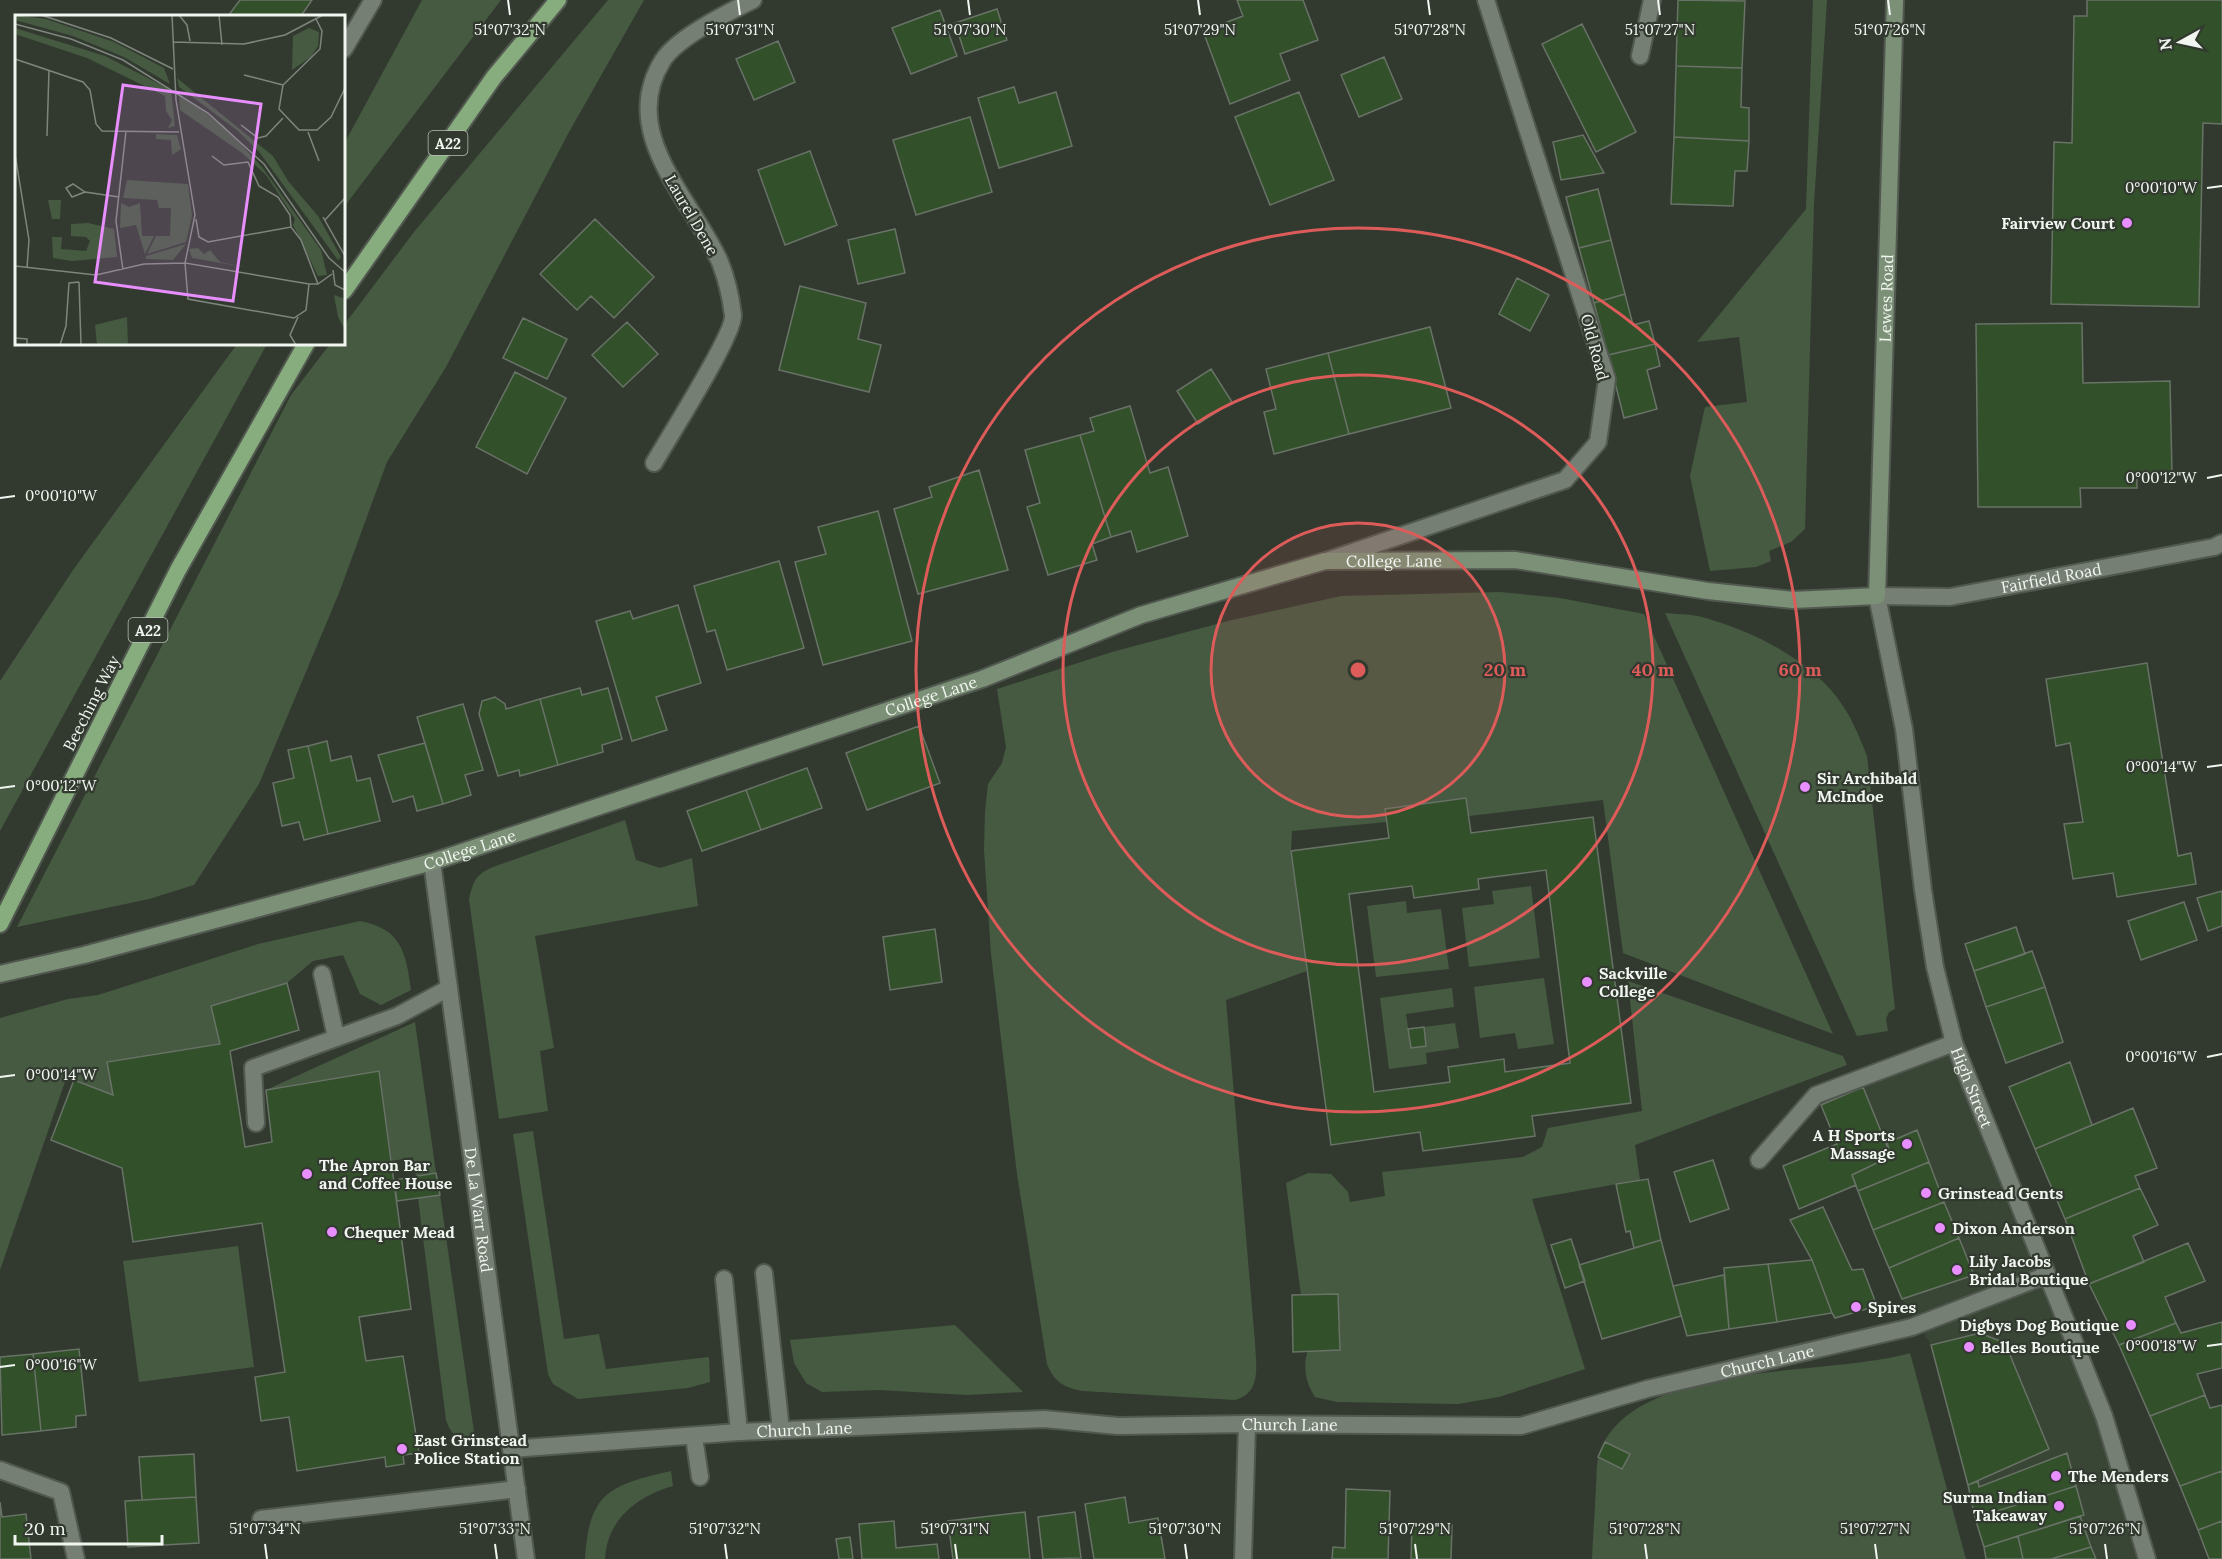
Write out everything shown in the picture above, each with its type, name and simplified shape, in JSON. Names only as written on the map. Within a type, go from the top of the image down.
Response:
[{"type":"highway","name":"A22","points":[[345,290],[494,77],[558,0]]},
{"type":"highway","name":"Beeching Way","points":[[0,924],[178,570],[305,345]]},
{"type":"main road","name":"Lewes Road","points":[[1877,596],[1895,0]]},
{"type":"main road","name":"College Lane","points":[[0,974],[84,955],[432,862],[982,679],[1141,615],[1325,561],[1515,560],[1708,591],[1793,600],[1877,596]]},
{"type":"street","points":[[345,46],[373,0]]},
{"type":"street","name":"Laurel Dene","points":[[654,463],[712,365],[734,318],[720,263],[654,149],[648,100],[663,59],[703,25],[753,0]]},
{"type":"street","name":"Old Road","points":[[1325,561],[1565,480],[1598,442],[1607,379],[1486,0]]},
{"type":"street","points":[[1640,56],[1652,0]]},
{"type":"street","name":"Fairfield Road","points":[[1877,596],[1950,597],[2214,547],[2222,543]]},
{"type":"street","name":"High Street","points":[[1877,596],[1904,729],[1923,890],[1935,967],[1954,1043],[2104,1416],[2147,1559]]},
{"type":"street","name":"De La Warr Road","points":[[432,862],[526,1559]]},
{"type":"street","points":[[321,974],[336,1037]]},
{"type":"street","points":[[256,1123],[253,1068],[397,1016],[449,988]]},
{"type":"street","points":[[1759,1160],[1816,1095],[1954,1043]]},
{"type":"street","points":[[764,1273],[782,1430]]},
{"type":"street","name":"Church Lane","points":[[511,1449],[740,1432],[1044,1419],[1118,1426],[1247,1424],[1521,1426],[1647,1389],[1912,1327],[2047,1275]]},
{"type":"street","points":[[724,1279],[740,1432]]},
{"type":"street","points":[[1243,1559],[1247,1424]]},
{"type":"street","points":[[694,1437],[700,1477]]},
{"type":"street","points":[[0,1470],[61,1492],[76,1559]]},
{"type":"street","points":[[261,1519],[517,1489]]},
{"type":"shaded area","points":[[422,0],[501,0],[345,206],[345,142]]},
{"type":"shaded area","points":[[608,0],[644,0],[569,132],[446,367],[387,462],[339,593],[259,784],[194,885],[149,899],[17,927],[291,395],[329,345],[345,345],[345,324],[414,232]]},
{"type":"shaded area","points":[[1813,0],[1827,0],[1814,204],[1805,529],[1791,542],[1769,551],[1771,561],[1756,567],[1710,571],[1690,476],[1705,407],[1747,402],[1739,337],[1697,342],[1806,209]]},
{"type":"shaded area","points":[[236,345],[266,345],[0,831],[0,681],[73,570]]},
{"type":"shaded area","points":[[1500,592],[1560,598],[1644,614],[1833,1034],[1623,953],[1603,800],[1469,816],[1466,798],[1385,809],[1387,822],[1292,831],[1291,851],[1307,971],[1226,1000],[1255,1343],[1256,1369],[1253,1385],[1244,1396],[1235,1400],[1083,1391],[1066,1386],[1057,1380],[1047,1364],[1017,1174],[991,954],[984,850],[985,811],[988,784],[1002,763],[1006,747],[997,689],[1112,652],[1228,621],[1341,596]]},
{"type":"shaded area","points":[[1665,613],[1697,616],[1721,623],[1780,649],[1816,675],[1831,690],[1850,718],[1867,756],[1895,1009],[1889,1012],[1886,1019],[1888,1031],[1857,1036]]},
{"type":"shaded area","points":[[625,820],[636,860],[660,868],[692,858],[698,906],[535,936],[554,1048],[540,1051],[548,1111],[499,1119],[469,899],[474,883],[482,873],[493,867]]},
{"type":"shaded area","points":[[1531,886],[1540,958],[1469,967],[1462,908],[1494,904],[1492,891]]},
{"type":"shaded area","points":[[1406,901],[1407,913],[1441,909],[1449,969],[1376,977],[1367,906]]},
{"type":"shaded area","points":[[360,921],[385,930],[399,945],[407,965],[411,990],[381,1005],[360,994],[343,955],[313,961],[287,983],[211,1006],[220,1044],[107,1062],[113,1095],[67,1076],[0,1270],[0,1018],[68,999],[98,995],[258,944]]},
{"type":"shaded area","points":[[1544,978],[1554,1044],[1518,1049],[1515,1033],[1480,1038],[1474,987]]},
{"type":"shaded area","points":[[1628,981],[1843,1056],[1847,1065],[1635,1145],[1640,1180],[1532,1199],[1585,1369],[1499,1397],[1458,1404],[1337,1402],[1315,1397],[1305,1370],[1306,1357],[1316,1332],[1338,1294],[1301,1295],[1286,1183],[1308,1173],[1331,1174],[1348,1192],[1350,1202],[1385,1196],[1382,1172],[1523,1157],[1542,1147],[1548,1128],[1642,1111]]},
{"type":"shaded area","points":[[1452,988],[1454,1007],[1406,1014],[1411,1048],[1426,1046],[1424,1027],[1455,1023],[1459,1048],[1426,1053],[1427,1064],[1389,1069],[1380,998]]},
{"type":"shaded area","points":[[415,1022],[436,1173],[416,1176],[413,1157],[392,1161],[379,1072],[266,1090]]},
{"type":"shaded area","points":[[1954,1043],[2047,1275],[2147,1559],[1986,1559],[1931,1345],[1902,1299],[1852,1175],[1816,1095]]},
{"type":"shaded area","points":[[533,1131],[564,1339],[599,1334],[606,1369],[709,1357],[710,1382],[688,1388],[578,1399],[553,1384],[548,1374],[513,1134]]},
{"type":"shaded area","points":[[440,1195],[475,1439],[456,1436],[450,1430],[446,1420],[418,1198]]},
{"type":"shaded area","points":[[238,1246],[254,1367],[139,1382],[123,1261]]},
{"type":"shaded area","points":[[955,1325],[1023,1392],[967,1395],[879,1390],[822,1392],[806,1383],[794,1363],[790,1340]]},
{"type":"shaded area","points":[[1910,1353],[1966,1559],[1592,1559],[1599,1454],[1618,1423],[1650,1402],[1690,1387],[1736,1377],[1875,1360]]},
{"type":"shaded area","points":[[671,1471],[673,1486],[660,1490],[637,1503],[618,1521],[607,1545],[605,1559],[585,1559],[587,1536],[592,1519],[598,1505],[607,1495],[618,1487],[633,1481]]},
{"type":"building","points":[[240,0],[312,0],[302,15],[229,15]]},
{"type":"building","points":[[1237,0],[1303,0],[1318,40],[1280,54],[1290,80],[1230,104],[1203,31],[1243,16]]},
{"type":"building","points":[[1678,0],[1745,1],[1742,68],[1676,66]]},
{"type":"building","name":"Fairview Court","points":[[2087,0],[2222,0],[2222,124],[2203,123],[2199,307],[2051,304],[2054,142],[2072,143],[2074,16],[2087,16]]},
{"type":"building","points":[[997,9],[1007,40],[965,54],[955,23]]},
{"type":"building","points":[[940,10],[957,56],[911,74],[892,28]]},
{"type":"building","points":[[1582,24],[1636,132],[1596,152],[1542,44]]},
{"type":"building","points":[[778,41],[795,82],[754,100],[736,59]]},
{"type":"building","points":[[1384,57],[1402,99],[1359,117],[1341,75]]},
{"type":"building","points":[[1676,66],[1742,68],[1741,107],[1749,108],[1749,141],[1674,137]]},
{"type":"building","points":[[1014,87],[1019,103],[1056,92],[1072,146],[999,168],[978,98]]},
{"type":"building","points":[[1299,92],[1334,180],[1270,205],[1235,117]]},
{"type":"building","points":[[970,117],[992,192],[916,215],[893,140]]},
{"type":"building","points":[[1583,135],[1604,173],[1561,180],[1553,142]]},
{"type":"building","points":[[1674,137],[1749,141],[1747,171],[1735,171],[1733,206],[1671,204]]},
{"type":"building","points":[[810,151],[837,225],[785,245],[758,170]]},
{"type":"building","points":[[1598,189],[1611,240],[1579,248],[1566,197]]},
{"type":"building","points":[[595,219],[654,277],[614,318],[591,296],[577,310],[540,274]]},
{"type":"building","points":[[895,229],[905,273],[858,284],[848,240]]},
{"type":"building","points":[[1611,240],[1625,294],[1594,303],[1579,248]]},
{"type":"building","points":[[1517,278],[1549,295],[1530,331],[1499,314]]},
{"type":"building","points":[[800,286],[866,303],[858,339],[881,345],[869,392],[779,370]]},
{"type":"building","points":[[1625,294],[1633,325],[1649,321],[1655,344],[1608,355],[1594,303]]},
{"type":"building","points":[[523,318],[567,339],[547,379],[503,358]]},
{"type":"building","points":[[627,322],[658,354],[623,387],[592,355]]},
{"type":"building","points":[[2082,323],[2083,383],[2170,381],[2172,474],[2137,474],[2137,488],[2080,488],[2081,507],[1978,507],[1976,324]]},
{"type":"building","points":[[1430,327],[1451,408],[1349,434],[1328,353]]},
{"type":"building","points":[[1655,344],[1660,366],[1647,370],[1657,409],[1624,418],[1608,355]]},
{"type":"building","points":[[1328,353],[1349,434],[1274,454],[1264,412],[1276,409],[1266,369]]},
{"type":"building","points":[[1211,369],[1232,402],[1198,424],[1177,391]]},
{"type":"building","points":[[515,372],[566,398],[527,474],[476,447]]},
{"type":"building","points":[[1130,406],[1150,473],[1168,467],[1188,536],[1137,552],[1131,531],[1111,537],[1080,435],[1094,431],[1090,418]]},
{"type":"building","points":[[1080,435],[1111,537],[1092,544],[1097,560],[1048,575],[1027,507],[1040,503],[1025,450]]},
{"type":"building","points":[[979,470],[1008,570],[918,594],[894,509],[932,497],[929,487]]},
{"type":"building","points":[[878,511],[912,641],[823,665],[795,562],[826,554],[818,527]]},
{"type":"building","points":[[779,561],[804,648],[727,670],[715,630],[707,632],[694,586]]},
{"type":"building","points":[[678,605],[701,683],[656,697],[667,730],[632,741],[596,621],[630,611],[633,619]]},
{"type":"building","points":[[2147,663],[2178,856],[2191,853],[2196,884],[2117,897],[2113,873],[2073,879],[2064,824],[2083,822],[2070,743],[2056,746],[2046,679]]},
{"type":"building","points":[[580,688],[582,695],[608,688],[622,739],[602,745],[603,752],[558,765],[540,699]]},
{"type":"building","points":[[495,697],[505,704],[506,709],[540,699],[558,765],[520,776],[519,770],[498,776],[479,714],[482,701]]},
{"type":"building","points":[[463,704],[483,770],[465,775],[471,795],[443,804],[417,717]]},
{"type":"building","points":[[919,726],[940,783],[867,810],[846,753]]},
{"type":"building","points":[[327,741],[331,761],[351,756],[357,781],[370,778],[380,821],[328,834],[308,746]]},
{"type":"building","points":[[425,743],[443,804],[417,811],[413,796],[393,802],[378,755]]},
{"type":"building","points":[[308,746],[328,834],[304,840],[299,822],[282,826],[273,783],[294,778],[288,750]]},
{"type":"building","points":[[807,768],[822,808],[761,830],[746,790]]},
{"type":"building","points":[[746,790],[761,830],[702,851],[687,811]]},
{"type":"building","name":"Sackville College","points":[[1466,798],[1471,833],[1593,817],[1631,1103],[1532,1116],[1535,1136],[1423,1151],[1420,1132],[1331,1145],[1291,851],[1389,838],[1385,809]],"holes":[[[1546,870],[1570,1063],[1505,1072],[1504,1059],[1448,1067],[1450,1082],[1374,1092],[1349,894],[1412,886],[1414,898],[1479,889],[1478,879]]]},
{"type":"building","points":[[2222,891],[2222,926],[2208,931],[2197,898]]},
{"type":"building","points":[[2184,902],[2197,940],[2141,960],[2128,921]]},
{"type":"building","points":[[2016,927],[2025,954],[1974,971],[1965,944]]},
{"type":"building","points":[[935,929],[942,982],[890,990],[883,937]]},
{"type":"building","points":[[2032,951],[2045,987],[1986,1007],[1974,971]]},
{"type":"building","name":"Chequer Mead","points":[[287,983],[299,1030],[230,1051],[245,1147],[272,1142],[266,1090],[379,1071],[411,1309],[359,1317],[366,1361],[403,1356],[419,1453],[403,1455],[404,1464],[386,1467],[385,1457],[297,1471],[289,1417],[261,1421],[255,1377],[285,1372],[262,1223],[133,1242],[122,1168],[51,1140],[74,1080],[113,1095],[107,1062],[220,1044],[211,1006]]},
{"type":"building","points":[[2045,987],[2063,1042],[2006,1063],[1986,1007]]},
{"type":"building","points":[[1424,1027],[1426,1046],[1411,1048],[1408,1029]]},
{"type":"building","points":[[2070,1062],[2092,1125],[2035,1149],[2009,1087]]},
{"type":"building","points":[[1863,1087],[1891,1156],[1852,1175],[1856,1185],[1799,1209],[1783,1166],[1837,1144],[1821,1105]]},
{"type":"building","points":[[2133,1108],[2157,1168],[2135,1176],[2140,1188],[2065,1219],[2035,1149]]},
{"type":"building","points":[[1917,1130],[1929,1162],[1858,1191],[1852,1175],[1891,1156],[1887,1143]]},
{"type":"building","points":[[1713,1160],[1729,1209],[1690,1222],[1674,1172]]},
{"type":"building","points":[[1929,1162],[1944,1202],[1873,1230],[1858,1191]]},
{"type":"building","points":[[436,1173],[440,1195],[397,1201],[394,1180]]},
{"type":"building","points":[[1648,1179],[1661,1240],[1634,1248],[1630,1231],[1626,1232],[1616,1184]]},
{"type":"building","points":[[2140,1188],[2158,1225],[2133,1236],[2144,1262],[2089,1284],[2065,1219]]},
{"type":"building","points":[[1944,1202],[1959,1238],[1889,1268],[1873,1230]]},
{"type":"building","points":[[1823,1207],[1852,1270],[1863,1269],[1877,1306],[1835,1318],[1832,1313],[1812,1260],[1790,1220]]},
{"type":"building","points":[[1959,1238],[1974,1275],[1902,1299],[1889,1268]]},
{"type":"building","points":[[1571,1239],[1585,1281],[1565,1288],[1551,1245]]},
{"type":"building","points":[[1661,1240],[1681,1316],[1602,1339],[1579,1265]]},
{"type":"building","points":[[2188,1243],[2205,1281],[2165,1297],[2176,1323],[2119,1345],[2089,1284]]},
{"type":"building","points":[[1812,1260],[1832,1313],[1777,1322],[1768,1264]]},
{"type":"building","points":[[1768,1264],[1777,1322],[1729,1329],[1724,1268]]},
{"type":"building","points":[[1724,1275],[1729,1329],[1687,1336],[1673,1286]]},
{"type":"building","points":[[1338,1294],[1340,1350],[1293,1352],[1292,1295]]},
{"type":"building","points":[[2222,1322],[2222,1368],[2197,1374],[2205,1395],[2150,1416],[2119,1345],[2176,1323],[2181,1333]]},
{"type":"building","points":[[1980,1333],[2005,1343],[2049,1449],[1968,1485],[1931,1345]]},
{"type":"building","points":[[79,1349],[86,1415],[76,1416],[76,1427],[41,1431],[33,1354]]},
{"type":"building","points":[[33,1354],[41,1431],[2,1435],[0,1357]]},
{"type":"building","points":[[2205,1395],[2210,1408],[2222,1405],[2222,1471],[2180,1486],[2150,1416]]},
{"type":"building","points":[[1605,1442],[1630,1454],[1622,1469],[1598,1457]]},
{"type":"building","points":[[2067,1453],[2076,1486],[1975,1518],[1968,1485],[1978,1481],[1979,1487]]},
{"type":"building","points":[[194,1454],[196,1497],[142,1500],[139,1457]]},
{"type":"building","points":[[2222,1471],[2222,1521],[2198,1530],[2180,1486]]},
{"type":"building","points":[[2076,1486],[2084,1515],[1984,1547],[1975,1518]]},
{"type":"building","points":[[1346,1489],[1390,1491],[1388,1559],[1332,1559],[1333,1547],[1345,1548]]},
{"type":"building","points":[[196,1497],[199,1543],[128,1547],[125,1501]]},
{"type":"building","points":[[1125,1497],[1129,1523],[1158,1518],[1165,1559],[1094,1559],[1085,1504]]},
{"type":"building","points":[[0,1502],[2,1517],[26,1514],[31,1559],[0,1559]]},
{"type":"building","points":[[1025,1512],[1030,1559],[953,1559],[948,1521]]},
{"type":"building","points":[[1075,1512],[1081,1558],[1043,1559],[1038,1517]]},
{"type":"building","points":[[2080,1516],[2091,1547],[2051,1559],[2023,1559],[2018,1536]]},
{"type":"building","points":[[894,1521],[896,1548],[937,1544],[939,1559],[862,1559],[859,1524]]},
{"type":"building","points":[[2222,1521],[2222,1559],[2209,1559],[2198,1530]]},
{"type":"building","points":[[1412,1524],[1452,1525],[1451,1559],[1411,1559]]},
{"type":"building","points":[[2018,1536],[2023,1559],[1986,1559],[1984,1547]]},
{"type":"building","points":[[850,1537],[853,1559],[839,1559],[836,1539]]},
{"type":"building","points":[[2091,1547],[2096,1559],[2051,1559]]},
{"type":"place","name":"Fairview Court","points":[[2127,223]]},
{"type":"place","name":"Sir Archibald McIndoe","points":[[1805,787]]},
{"type":"place","name":"Sackville College","points":[[1587,982]]},
{"type":"place","name":"A H Sports Massage","points":[[1907,1144]]},
{"type":"place","name":"The Apron Bar and Coffee House","points":[[307,1174]]},
{"type":"place","name":"Grinstead Gents","points":[[1926,1193]]},
{"type":"place","name":"Dixon Anderson","points":[[1940,1228]]},
{"type":"place","name":"Chequer Mead","points":[[332,1232]]},
{"type":"place","name":"Lily Jacobs Bridal Boutique","points":[[1957,1270]]},
{"type":"place","name":"Spires","points":[[1856,1307]]},
{"type":"place","name":"Digbys Dog Boutique","points":[[2131,1325]]},
{"type":"place","name":"Belles Boutique","points":[[1969,1347]]},
{"type":"place","name":"East Grinstead Police Station","points":[[402,1449]]},
{"type":"place","name":"The Menders","points":[[2056,1476]]},
{"type":"place","name":"Surma Indian Takeaway","points":[[2059,1506]]}]
